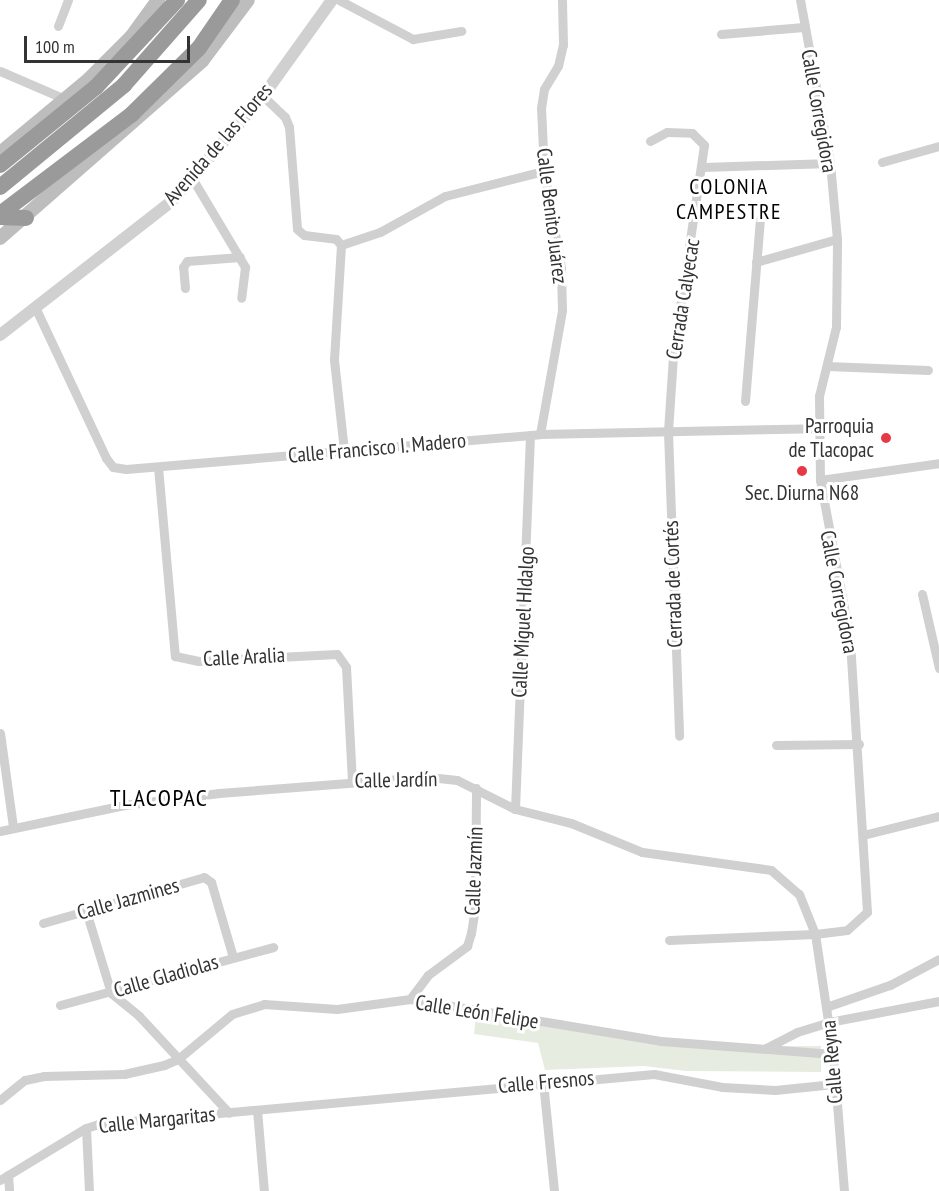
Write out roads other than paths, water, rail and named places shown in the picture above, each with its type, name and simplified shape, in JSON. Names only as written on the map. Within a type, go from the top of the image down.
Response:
[{"type":"highway","points":[[0,165],[96,87],[161,21],[177,0]]},
{"type":"highway","points":[[0,187],[140,70],[199,0]]},
{"type":"highway","points":[[0,205],[135,100],[206,27],[222,0]]},
{"type":"highway","points":[[0,216],[132,114],[199,48],[232,0]]},
{"type":"highway","points":[[79,122],[89,80]]},
{"type":"highway","points":[[0,216],[26,218]]},
{"type":"main road","points":[[0,153],[89,80],[131,37],[158,0]]},
{"type":"main road","points":[[0,238],[26,218],[202,62],[248,0]]},
{"type":"street","points":[[58,26],[68,0]]},
{"type":"street","name":"Avenida de las Flores","points":[[0,335],[172,201],[263,96],[332,0]]},
{"type":"street","points":[[339,0],[413,39],[461,31]]},
{"type":"street","name":"Calle Benito Juárez","points":[[535,435],[563,289],[544,171],[541,108],[544,89],[558,66],[563,45],[562,0]]},
{"type":"street","name":"Calle Corregidora","points":[[800,0],[830,163],[837,239],[836,327],[819,396],[820,480],[850,640],[860,744],[867,912],[847,930],[815,934]]},
{"type":"street","points":[[721,34],[804,27]]},
{"type":"street","points":[[0,71],[65,99]]},
{"type":"street","points":[[263,96],[285,117],[289,127],[297,229],[304,235],[336,239],[341,245],[334,360],[344,450]]},
{"type":"street","name":"Cerrada Calyecac","points":[[650,141],[667,132],[692,133],[704,145],[703,167],[673,356],[668,432]]},
{"type":"street","points":[[882,162],[939,146]]},
{"type":"street","points":[[703,167],[830,163]]},
{"type":"street","points":[[341,245],[380,232],[445,196],[544,171]]},
{"type":"street","points":[[192,178],[245,267],[242,298]]},
{"type":"street","points":[[745,401],[760,220]]},
{"type":"street","points":[[756,262],[837,239]]},
{"type":"street","points":[[185,288],[183,267],[187,261],[240,257]]},
{"type":"street","name":"Calle Francisco I. Madero","points":[[35,307],[105,458],[113,467],[126,469],[158,467],[535,435],[818,429]]},
{"type":"street","points":[[827,366],[928,370]]},
{"type":"street","name":"Cerrada de Cortés","points":[[668,432],[679,736]]},
{"type":"street","name":"Calle Miguel HIdalgo","points":[[515,809],[535,435]]},
{"type":"street","points":[[820,480],[939,464]]},
{"type":"street","name":"Calle Aralia","points":[[158,467],[175,656],[198,661],[337,654],[346,667],[352,781]]},
{"type":"street","points":[[922,594],[939,668]]},
{"type":"street","points":[[0,733],[13,827]]},
{"type":"street","points":[[776,745],[860,744]]},
{"type":"street","name":"Calle Jardín","points":[[0,831],[124,805],[352,781],[429,777],[457,780],[515,809],[581,826],[642,852],[771,870],[799,894],[815,934]]},
{"type":"street","name":"Calle Jazmín","points":[[410,999],[428,975],[467,946],[471,933],[476,788]]},
{"type":"street","points":[[863,835],[939,816]]},
{"type":"street","name":"Calle Jazmines","points":[[43,923],[204,877],[211,882],[233,957]]},
{"type":"street","points":[[87,911],[111,993],[139,1016],[229,1113]]},
{"type":"street","points":[[669,940],[815,934]]},
{"type":"street","name":"Calle Reyna","points":[[815,934],[830,1022],[844,1191]]},
{"type":"street","name":"Calle Gladiolas","points":[[60,1005],[111,993],[273,947]]},
{"type":"street","points":[[826,1007],[890,985],[939,959]]},
{"type":"street","name":"Calle León Felipe","points":[[0,1100],[26,1080],[44,1076],[124,1074],[178,1059],[213,1028],[249,1006],[283,1004],[337,1009],[410,999],[661,1041],[833,1054]]},
{"type":"street","points":[[765,1048],[797,1032],[830,1022],[939,1001]]},
{"type":"street","name":"Calle Fresnos","points":[[257,1110],[543,1082],[654,1074],[722,1087],[776,1090],[834,1084]]},
{"type":"street","points":[[543,1082],[555,1191]]},
{"type":"street","points":[[257,1110],[264,1191]]},
{"type":"street","name":"Calle Margaritas","points":[[4,1178],[86,1128],[257,1110]]},
{"type":"street","points":[[86,1128],[89,1191]]},
{"type":"street","points":[[4,1178],[9,1191]]},
{"type":"place","name":"Parroquia de Tlacopac","points":[[886,438]]},
{"type":"place","name":"Sec. Diurna N68","points":[[802,471]]},
{"type":"district","name":"COLONIA CAMPESTRE","points":[[729,198]]},
{"type":"district","name":"TLACOPAC","points":[[159,798]]}]
